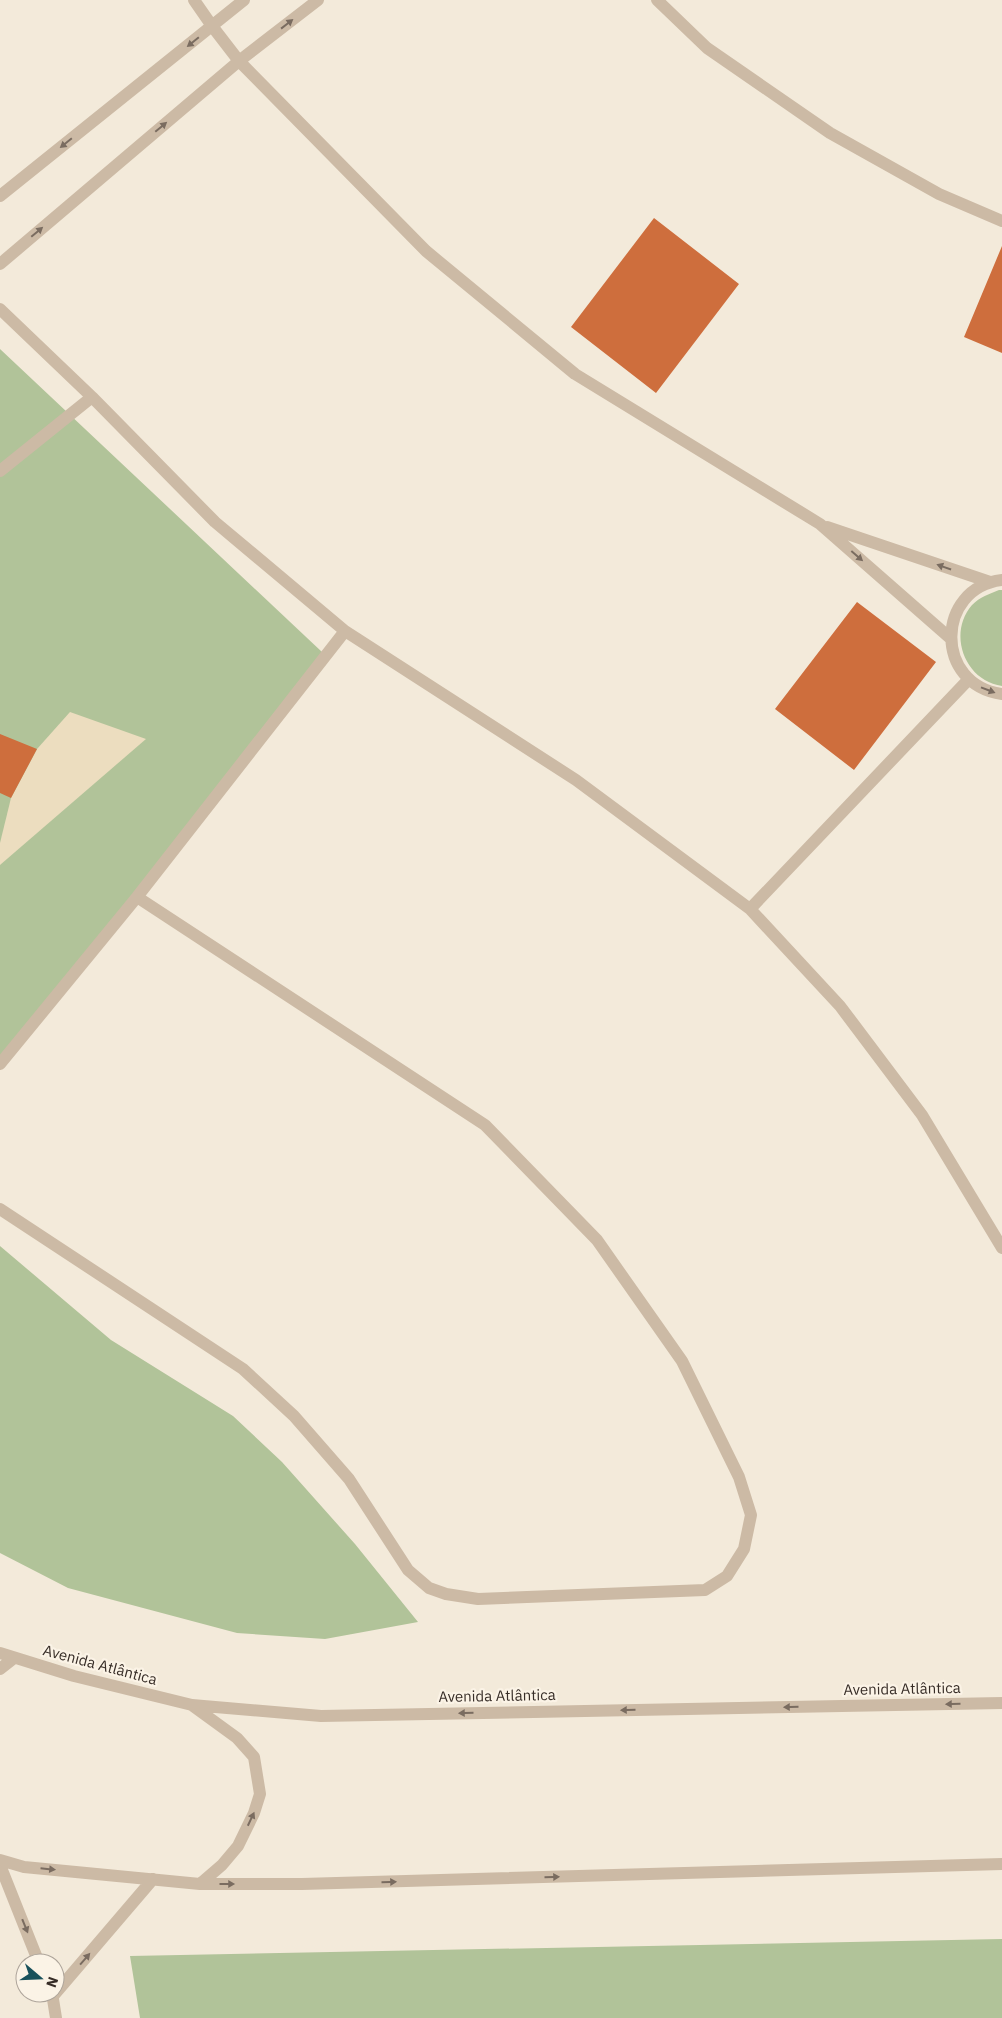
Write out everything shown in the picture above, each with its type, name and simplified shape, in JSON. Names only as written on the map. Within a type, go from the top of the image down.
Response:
[{"type":"street","points":[[194,0],[239,61],[426,251],[575,374],[820,524],[950,638]]},
{"type":"street","points":[[0,196],[244,0]]},
{"type":"street","points":[[0,264],[239,61],[318,0]]},
{"type":"street","points":[[657,0],[707,48],[830,133],[939,194],[1002,221]]},
{"type":"street","points":[[0,309],[92,397],[215,522],[345,631],[576,780],[750,909],[840,1006],[922,1115],[1002,1248]]},
{"type":"street","points":[[0,471],[92,397]]},
{"type":"street","points":[[820,524],[996,581]]},
{"type":"street","points":[[996,581],[976,589],[964,600],[953,622],[950,638],[958,665],[969,679],[986,691],[1002,694]]},
{"type":"street","points":[[0,1064],[137,897],[345,631]]},
{"type":"street","points":[[750,909],[969,679]]},
{"type":"street","points":[[0,1208],[243,1369],[294,1416],[349,1479],[408,1570],[429,1588],[446,1594],[478,1599],[705,1590],[726,1576],[744,1549],[751,1515],[739,1477],[682,1361],[597,1240],[485,1125],[137,897]]},
{"type":"street","name":"Avenida Atlântica","points":[[0,1652],[74,1676],[192,1705],[321,1716],[1002,1704]]},
{"type":"street","points":[[0,1669],[14,1658]]},
{"type":"street","points":[[192,1705],[238,1738],[254,1757],[260,1794],[254,1813],[238,1846],[222,1865],[200,1884]]},
{"type":"street","points":[[0,1860],[24,1867],[200,1884],[302,1884],[1002,1864]]},
{"type":"street","points":[[0,1865],[36,1953]]},
{"type":"street","points":[[65,1979],[153,1879]]},
{"type":"street","points":[[54,2003],[56,2018]]},
{"type":"green space","points":[[0,349],[322,652],[0,1064]]},
{"type":"green space","points":[[1002,590],[1002,686],[989,682],[978,675],[970,666],[961,642],[961,629],[972,605],[981,598]]},
{"type":"green space","points":[[0,1246],[111,1340],[233,1416],[282,1462],[355,1544],[418,1622],[325,1639],[237,1633],[68,1588],[0,1553]]},
{"type":"green space","points":[[1002,1939],[1002,2018],[140,2018],[130,1956]]},
{"type":"shaded area","points":[[70,712],[146,739],[0,865],[0,843],[11,798],[37,749]]},
{"type":"building","points":[[654,218],[739,284],[656,393],[571,327]]},
{"type":"building","points":[[1002,246],[1002,353],[964,337]]},
{"type":"building","points":[[857,602],[936,662],[854,770],[775,709]]},
{"type":"building","points":[[0,734],[37,749],[11,798],[0,793]]}]
